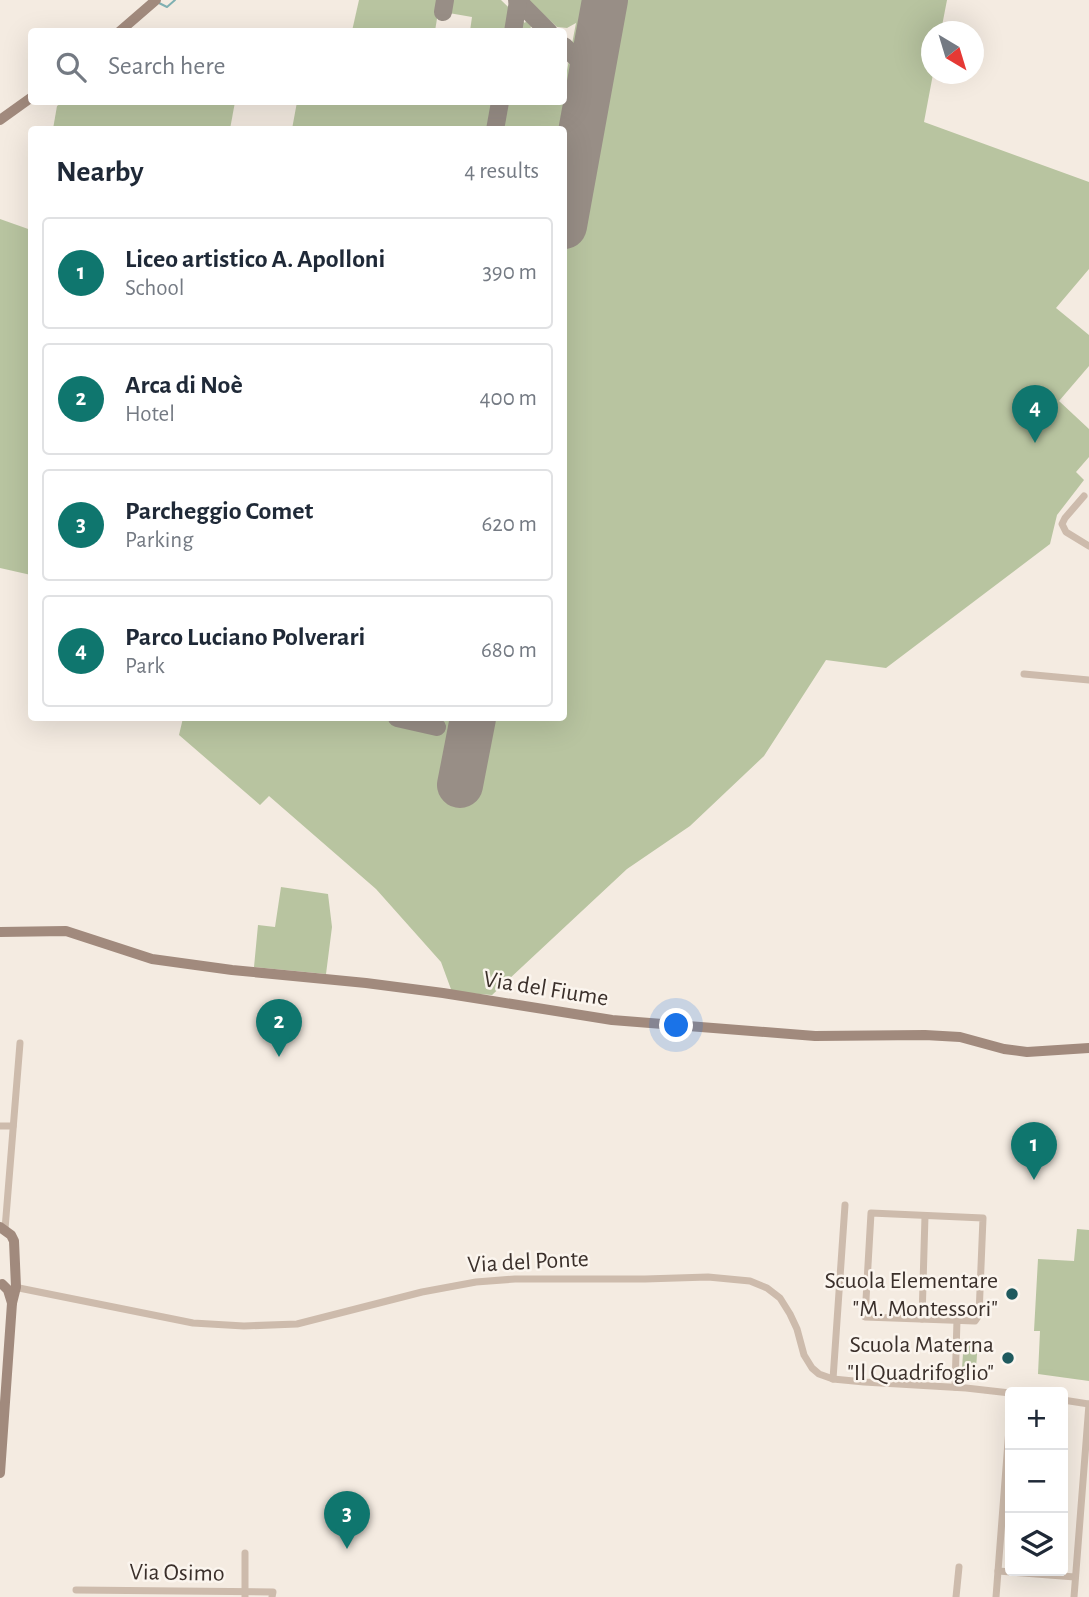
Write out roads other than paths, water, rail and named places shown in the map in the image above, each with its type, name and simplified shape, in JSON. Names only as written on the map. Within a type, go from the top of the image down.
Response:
[{"type":"street","points":[[124,28],[156,0]]},
{"type":"street","points":[[0,120],[28,100]]},
{"type":"street","points":[[1084,496],[1062,524],[1066,532],[1089,546]]},
{"type":"street","points":[[1024,674],[1089,680]]},
{"type":"street","name":"Via del Fiume","points":[[0,932],[66,931],[152,959],[232,970],[366,982],[612,1020],[815,1036],[960,1037],[1027,1052],[1089,1048]]},
{"type":"street","points":[[0,1473],[12,1303],[16,1287],[14,1241],[11,1234],[2,1228],[20,1043]]},
{"type":"street","points":[[0,1126],[13,1126]]},
{"type":"street","points":[[845,1205],[833,1379],[1005,1392]]},
{"type":"street","points":[[871,1213],[925,1216],[983,1218],[978,1319],[865,1317],[871,1213]]},
{"type":"street","points":[[922,1319],[925,1216]]},
{"type":"street","points":[[12,1303],[8,1290],[1,1284],[10,1279],[15,1271]]},
{"type":"street","name":"Via del Ponte","points":[[1,1284],[193,1323],[244,1326],[296,1324],[422,1292],[476,1282],[708,1276],[750,1281],[780,1297],[797,1329],[804,1355],[812,1368],[833,1379]]},
{"type":"street","points":[[955,1387],[957,1320]]},
{"type":"street","points":[[1068,1401],[1089,1404],[1074,1597]]},
{"type":"street","points":[[996,1597],[1007,1450]]},
{"type":"street","points":[[244,1553],[245,1594]]},
{"type":"street","points":[[956,1597],[959,1567]]},
{"type":"street","points":[[998,1571],[1075,1577]]},
{"type":"street","name":"Via Osimo","points":[[76,1590],[109,1594],[273,1595]]},
{"type":"waterway","points":[[159,3],[167,7],[175,0]]},
{"type":"place","name":"Parco Luciano Polverari","points":[[1035,443]]},
{"type":"place","name":"Arca di Noè","points":[[279,1057]]},
{"type":"place","name":"Liceo artistico A. Apolloni","points":[[1034,1180]]},
{"type":"place","name":"Scuola Elementare \"M. Montessori\"","points":[[1012,1294]]},
{"type":"place","name":"Scuola Materna \"Il Quadrifoglio\"","points":[[1008,1358]]},
{"type":"place","name":"Parcheggio Comet","points":[[347,1549]]}]
